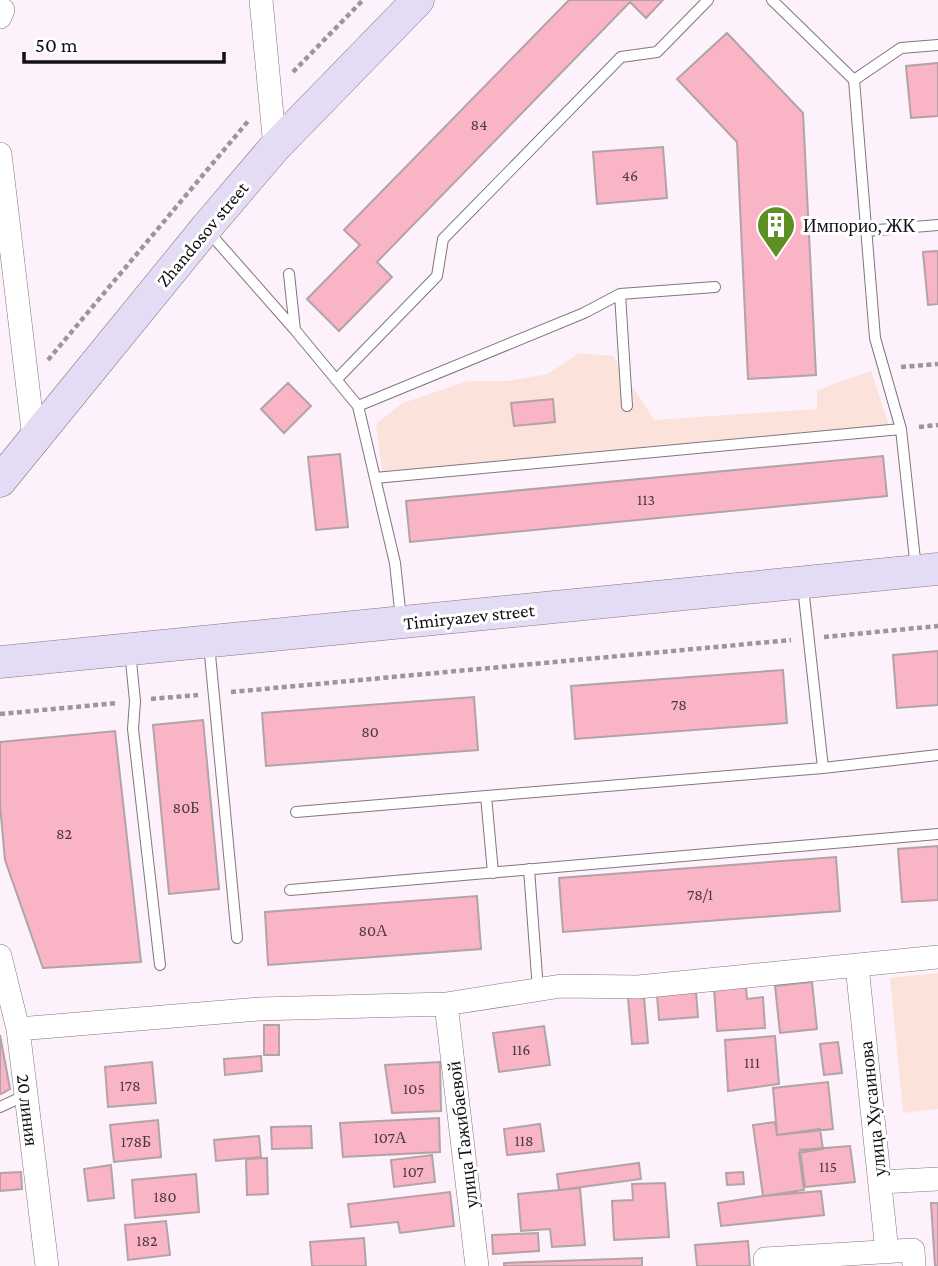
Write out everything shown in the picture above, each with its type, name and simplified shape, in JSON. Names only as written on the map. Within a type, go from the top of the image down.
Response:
[{"type":"main road","name":"Zhandosov street","points":[[0,481],[275,147],[418,0]]},
{"type":"main road","name":"Timiryazev street","points":[[0,662],[927,570]]},
{"type":"street","points":[[261,0],[275,147]]},
{"type":"street","points":[[0,153],[34,439]]},
{"type":"street","name":"20 линия","points":[[0,957],[18,1029],[47,1266]]},
{"type":"street","points":[[18,1029],[259,1009],[446,1004],[561,986],[638,987],[938,957]]},
{"type":"street","name":"улица Хусаинова","points":[[857,966],[887,1252]]},
{"type":"street","name":"улица Тажибаевой","points":[[446,1004],[477,1266]]},
{"type":"street","points":[[880,1182],[938,1179]]},
{"type":"street","points":[[766,1266],[765,1259],[912,1250],[914,1266]]},
{"type":"lane","points":[[336,380],[437,276],[443,239],[602,76],[621,57],[657,52],[708,0]]},
{"type":"lane","points":[[772,0],[854,80],[875,338],[901,429],[927,570]]},
{"type":"lane","points":[[854,80],[901,48],[938,45]]},
{"type":"lane","points":[[866,231],[938,225]]},
{"type":"lane","points":[[206,228],[358,407],[395,563],[402,622]]},
{"type":"lane","points":[[289,274],[295,330]]},
{"type":"lane","points":[[358,407],[584,313],[620,294],[715,287]]},
{"type":"lane","points":[[620,294],[627,406]]},
{"type":"lane","points":[[375,478],[901,429]]},
{"type":"lane","points":[[803,582],[823,768]]},
{"type":"lane","points":[[208,641],[237,938]]},
{"type":"lane","points":[[130,649],[135,701],[133,729],[160,965]]},
{"type":"lane","points":[[296,812],[823,768],[938,755]]},
{"type":"lane","points":[[486,796],[493,873]]},
{"type":"lane","points":[[290,890],[938,834]]},
{"type":"lane","points":[[529,869],[538,989]]},
{"type":"lane","points":[[0,1107],[26,1095]]},
{"type":"path","points":[[27,385],[270,95],[363,0]]},
{"type":"path","points":[[883,368],[938,364]]},
{"type":"path","points":[[0,714],[938,626]]},
{"type":"shaded area","points":[[579,353],[613,356],[654,420],[817,409],[817,390],[871,371],[888,422],[887,430],[383,477],[376,424],[403,403],[468,381],[508,381],[548,374]]},
{"type":"shaded area","points":[[938,973],[938,1109],[903,1113],[890,978]]},
{"type":"building","points":[[569,0],[663,0],[646,18],[630,2],[377,262],[392,277],[339,331],[307,299],[360,245],[344,230]]},
{"type":"building","name":"Импорио, ЖК","points":[[727,33],[803,113],[816,375],[748,379],[737,142],[677,79]]},
{"type":"building","points":[[938,63],[938,116],[911,118],[906,66]]},
{"type":"building","points":[[663,147],[667,198],[597,204],[593,152]]},
{"type":"building","points":[[938,251],[938,304],[928,305],[923,252]]},
{"type":"building","points":[[288,383],[311,406],[284,433],[261,409]]},
{"type":"building","points":[[553,399],[555,422],[514,426],[511,403]]},
{"type":"building","points":[[340,454],[348,527],[316,530],[308,457]]},
{"type":"building","points":[[883,456],[887,496],[410,542],[406,501]]},
{"type":"building","points":[[938,651],[938,705],[897,708],[893,655]]},
{"type":"building","points":[[783,670],[787,723],[575,739],[571,686]]},
{"type":"building","points":[[474,697],[478,750],[266,766],[262,713]]},
{"type":"building","points":[[203,720],[219,889],[169,894],[153,725]]},
{"type":"building","points":[[115,731],[141,962],[43,968],[5,860],[0,805],[0,742]]},
{"type":"building","points":[[938,846],[938,900],[902,902],[898,849]]},
{"type":"building","points":[[836,857],[840,911],[563,932],[559,878]]},
{"type":"building","points":[[477,896],[481,949],[268,965],[265,912]]},
{"type":"building","points":[[812,982],[817,1029],[780,1033],[775,986]]},
{"type":"building","points":[[746,986],[747,999],[763,997],[765,1028],[717,1031],[714,988]]},
{"type":"building","points":[[696,992],[698,1017],[659,1020],[657,995]]},
{"type":"building","points":[[644,997],[648,1043],[632,1044],[628,998]]},
{"type":"building","points":[[264,1025],[279,1025],[279,1055],[264,1055]]},
{"type":"building","points":[[544,1026],[550,1065],[499,1072],[493,1033]]},
{"type":"building","points":[[0,1035],[10,1089],[1,1094],[0,1093]]},
{"type":"building","points":[[775,1036],[779,1084],[728,1091],[725,1040]]},
{"type":"building","points":[[838,1042],[842,1073],[824,1075],[820,1044]]},
{"type":"building","points":[[261,1056],[262,1071],[225,1075],[224,1059]]},
{"type":"building","points":[[152,1062],[156,1103],[108,1107],[105,1067]]},
{"type":"building","points":[[440,1062],[441,1111],[392,1113],[385,1065]]},
{"type":"building","points":[[828,1082],[833,1129],[777,1135],[773,1088]]},
{"type":"building","points":[[439,1118],[440,1152],[343,1157],[340,1123]]},
{"type":"building","points":[[158,1120],[161,1157],[114,1162],[110,1125]]},
{"type":"building","points":[[775,1122],[777,1135],[820,1129],[823,1149],[799,1153],[804,1190],[763,1196],[753,1125]]},
{"type":"building","points":[[540,1124],[544,1151],[507,1155],[504,1129]]},
{"type":"building","points":[[311,1126],[312,1148],[272,1149],[271,1127]]},
{"type":"building","points":[[259,1136],[261,1157],[216,1161],[214,1140]]},
{"type":"building","points":[[850,1146],[855,1182],[805,1187],[800,1150]]},
{"type":"building","points":[[432,1155],[435,1182],[394,1187],[391,1160]]},
{"type":"building","points":[[267,1158],[268,1194],[247,1195],[246,1159]]},
{"type":"building","points":[[639,1163],[641,1179],[559,1190],[557,1174]]},
{"type":"building","points":[[111,1165],[114,1198],[88,1201],[84,1169]]},
{"type":"building","points":[[21,1172],[22,1189],[0,1191],[0,1173]]},
{"type":"building","points":[[743,1172],[744,1184],[727,1185],[726,1173]]},
{"type":"building","points":[[196,1174],[199,1212],[135,1218],[132,1180]]},
{"type":"building","points":[[665,1183],[669,1237],[614,1240],[612,1201],[633,1200],[632,1184]]},
{"type":"building","points":[[580,1188],[585,1245],[552,1247],[550,1229],[521,1231],[518,1194]]},
{"type":"building","points":[[821,1191],[824,1215],[721,1226],[718,1203]]},
{"type":"building","points":[[450,1192],[454,1226],[400,1233],[398,1222],[351,1227],[348,1204]]},
{"type":"building","points":[[931,1203],[938,1203],[938,1266],[935,1266]]},
{"type":"building","points":[[166,1221],[170,1255],[128,1260],[125,1225]]},
{"type":"building","points":[[538,1233],[539,1251],[493,1254],[492,1235]]},
{"type":"building","points":[[364,1238],[366,1266],[312,1266],[310,1242]]},
{"type":"building","points":[[748,1241],[750,1266],[697,1266],[695,1245]]},
{"type":"building","points":[[642,1258],[642,1266],[504,1266],[504,1263]]},
{"type":"place","name":"Импорио, ЖК","points":[[776,259]]}]
